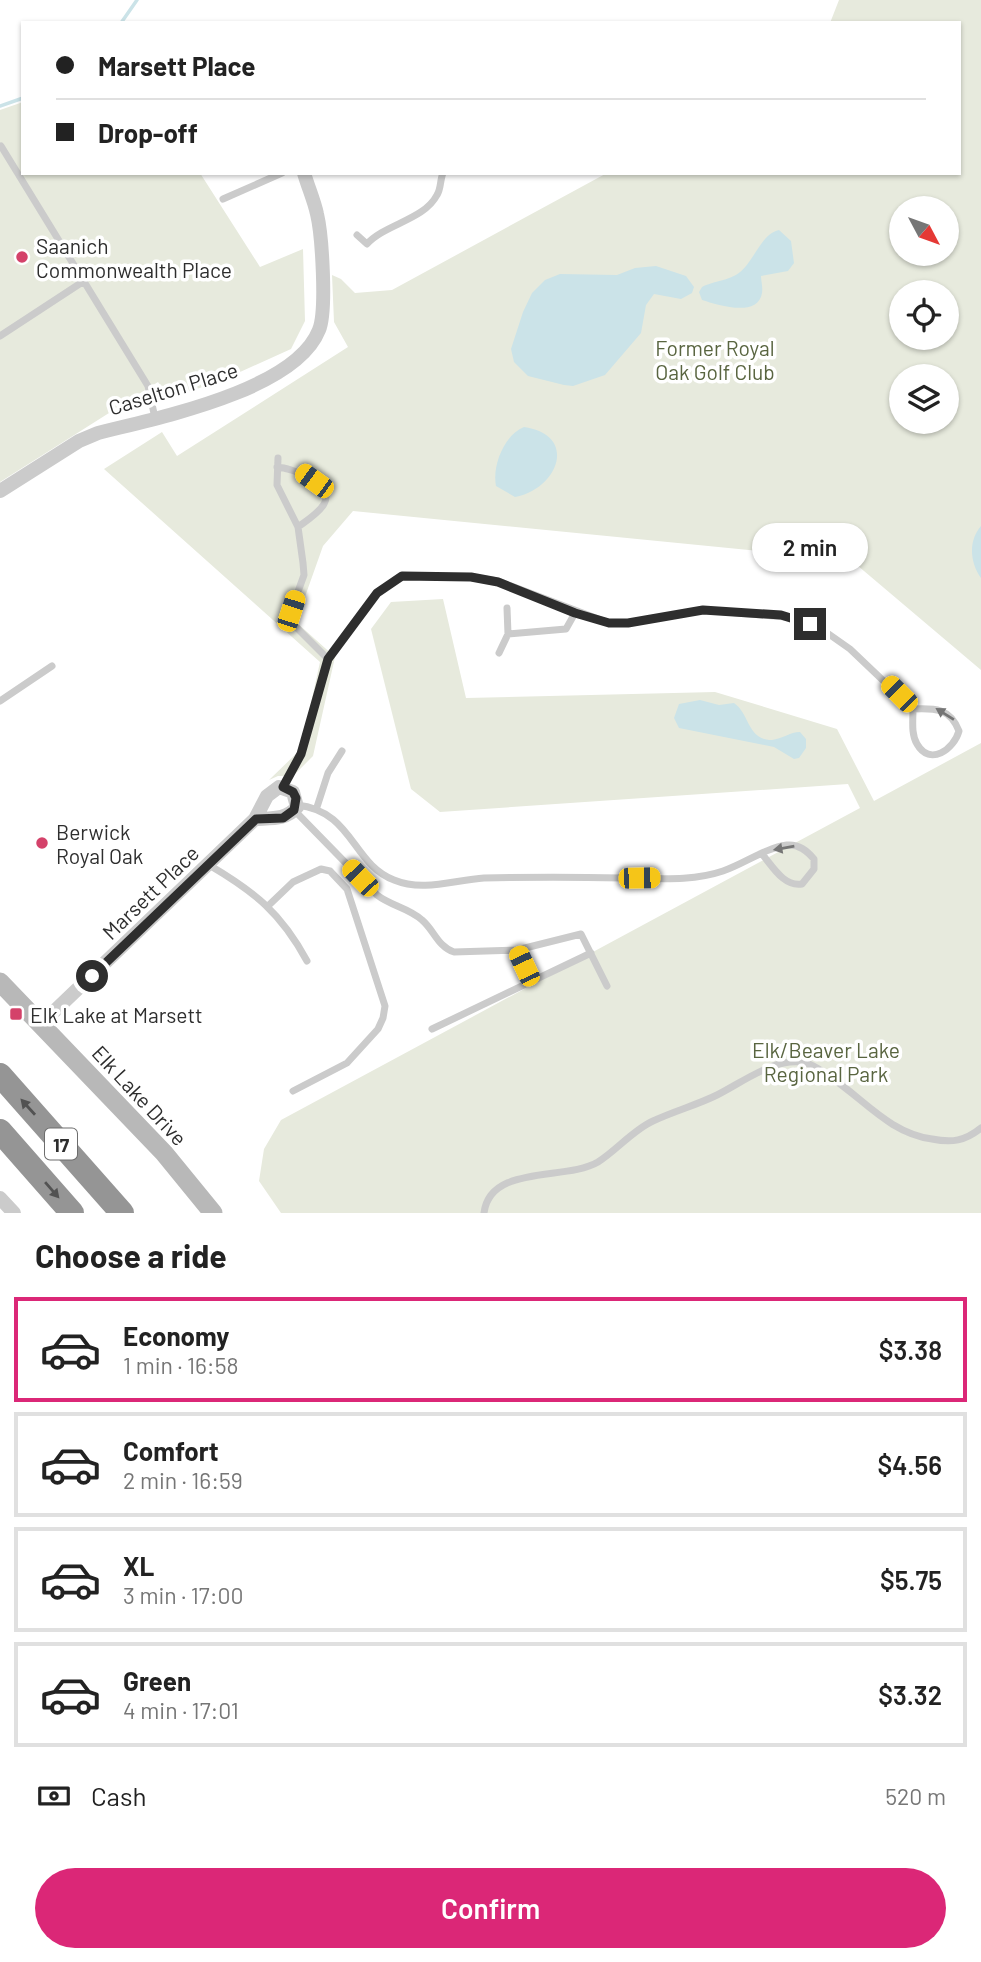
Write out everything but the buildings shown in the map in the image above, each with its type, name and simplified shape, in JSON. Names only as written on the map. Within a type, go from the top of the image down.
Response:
[{"type":"highway","name":"17","points":[[0,1075],[122,1213]]},
{"type":"highway","name":"17","points":[[0,1131],[72,1213]]},
{"type":"street","name":"Caselton Place","points":[[0,491],[98,432],[227,397],[259,383],[294,362],[311,347],[321,328],[321,240],[317,213],[305,175]]},
{"type":"street","points":[[256,819],[283,818],[295,808],[293,792],[283,787]]},
{"type":"street","name":"Marsett Place","points":[[42,1023],[256,819],[272,790],[283,787]]},
{"type":"street","name":"Elk Lake Drive","points":[[0,982],[164,1153],[213,1213]]},
{"type":"street","points":[[0,1198],[14,1213]]},
{"type":"lane","points":[[1,146],[148,386],[155,418]]},
{"type":"lane","points":[[223,199],[277,175]]},
{"type":"lane","points":[[357,234],[367,244],[382,230],[419,212],[435,199],[442,175]]},
{"type":"lane","points":[[0,335],[84,281]]},
{"type":"lane","points":[[278,458],[277,485],[298,527],[303,575],[291,611],[292,623],[328,659]]},
{"type":"lane","points":[[277,467],[301,472],[321,487],[326,496],[324,505],[298,527]]},
{"type":"lane","points":[[283,787],[301,754],[328,659],[377,593],[402,576],[471,577],[498,582],[575,613],[609,623],[628,623],[703,610],[797,618],[823,630],[850,649],[913,709],[914,734],[918,746],[928,753],[938,755],[950,748],[959,730],[955,720],[936,708],[913,709]]},
{"type":"lane","points":[[499,653],[508,634],[506,608]]},
{"type":"lane","points":[[508,634],[566,629],[575,613]]},
{"type":"lane","points":[[0,701],[52,666]]},
{"type":"lane","points":[[317,807],[328,773],[342,751]]},
{"type":"lane","points":[[295,808],[317,807],[330,815],[386,877],[416,884],[435,885],[480,878],[680,878],[722,872],[762,854],[787,845],[798,846],[814,859],[814,869],[802,884],[794,885],[786,881],[762,854]]},
{"type":"lane","points":[[295,808],[377,895],[388,904],[413,913],[424,921],[446,950],[517,950],[581,934],[607,986]]},
{"type":"lane","points":[[209,864],[247,887],[269,905],[292,933],[307,961]]},
{"type":"lane","points":[[269,905],[293,882],[321,869],[339,879],[347,889],[385,1006],[378,1029],[356,1055],[293,1091]]},
{"type":"lane","points":[[517,950],[532,981]]},
{"type":"lane","points":[[432,1029],[591,953]]},
{"type":"lane","points":[[484,1213],[491,1195],[512,1181],[594,1164],[652,1121],[719,1094],[744,1079],[792,1063],[807,1063],[820,1070],[854,1093],[896,1129],[949,1142],[962,1140],[981,1128]]},
{"type":"green space","name":"Former Royal Oak Golf Club","points":[[839,0],[981,0],[981,670],[851,560],[353,511],[323,546],[296,622],[335,657],[313,756],[293,776],[278,776],[269,780],[301,749],[320,662],[104,469],[162,432],[177,456],[348,347],[334,322],[332,275],[341,279],[355,293],[392,290],[603,175],[961,175],[961,21],[831,21]]},
{"type":"green space","points":[[21,103],[21,175],[201,175],[260,267],[303,249],[305,321],[291,349],[218,382],[169,398],[158,382],[0,482],[0,110]]},
{"type":"green space","name":"Elk/Beaver Lake Regional Park","points":[[443,599],[466,698],[715,692],[837,729],[874,801],[981,743],[981,1213],[281,1213],[259,1181],[264,1149],[281,1120],[860,808],[848,784],[440,812],[411,789],[371,629],[391,602]]},
{"type":"water","points":[[779,230],[791,241],[794,263],[788,271],[761,276],[762,291],[759,301],[745,308],[737,308],[702,300],[699,292],[702,287],[731,278],[741,271],[769,235]]},
{"type":"water","points":[[656,266],[686,276],[694,287],[692,293],[681,299],[654,294],[646,305],[641,333],[605,375],[573,386],[564,385],[528,376],[514,362],[511,349],[523,312],[532,293],[545,280],[560,274],[617,275],[635,268]]},
{"type":"water","points":[[524,427],[541,432],[552,440],[557,451],[556,462],[542,484],[515,497],[496,486],[496,469],[505,444]]},
{"type":"water","points":[[981,526],[981,578],[973,559],[972,545]]},
{"type":"water","points":[[700,700],[719,705],[734,703],[753,731],[764,739],[772,740],[800,732],[806,739],[806,748],[799,758],[794,759],[774,747],[679,728],[674,718],[679,704]]},
{"type":"waterway","points":[[122,21],[137,0]]},
{"type":"waterway","points":[[0,106],[21,99]]},
{"type":"place","name":"Saanich Commonwealth Place","points":[[22,257]]},
{"type":"place","name":"Berwick Royal Oak","points":[[42,843]]},
{"type":"place","name":"Elk Lake at Marsett","points":[[16,1014]]},
{"type":"route","points":[[92,976],[256,819],[283,818],[297,807],[293,792],[283,787],[301,754],[328,659],[377,593],[402,576],[420,574],[471,577],[498,582],[521,588],[575,613],[609,623],[628,623],[703,610],[781,615],[810,624]]}]
